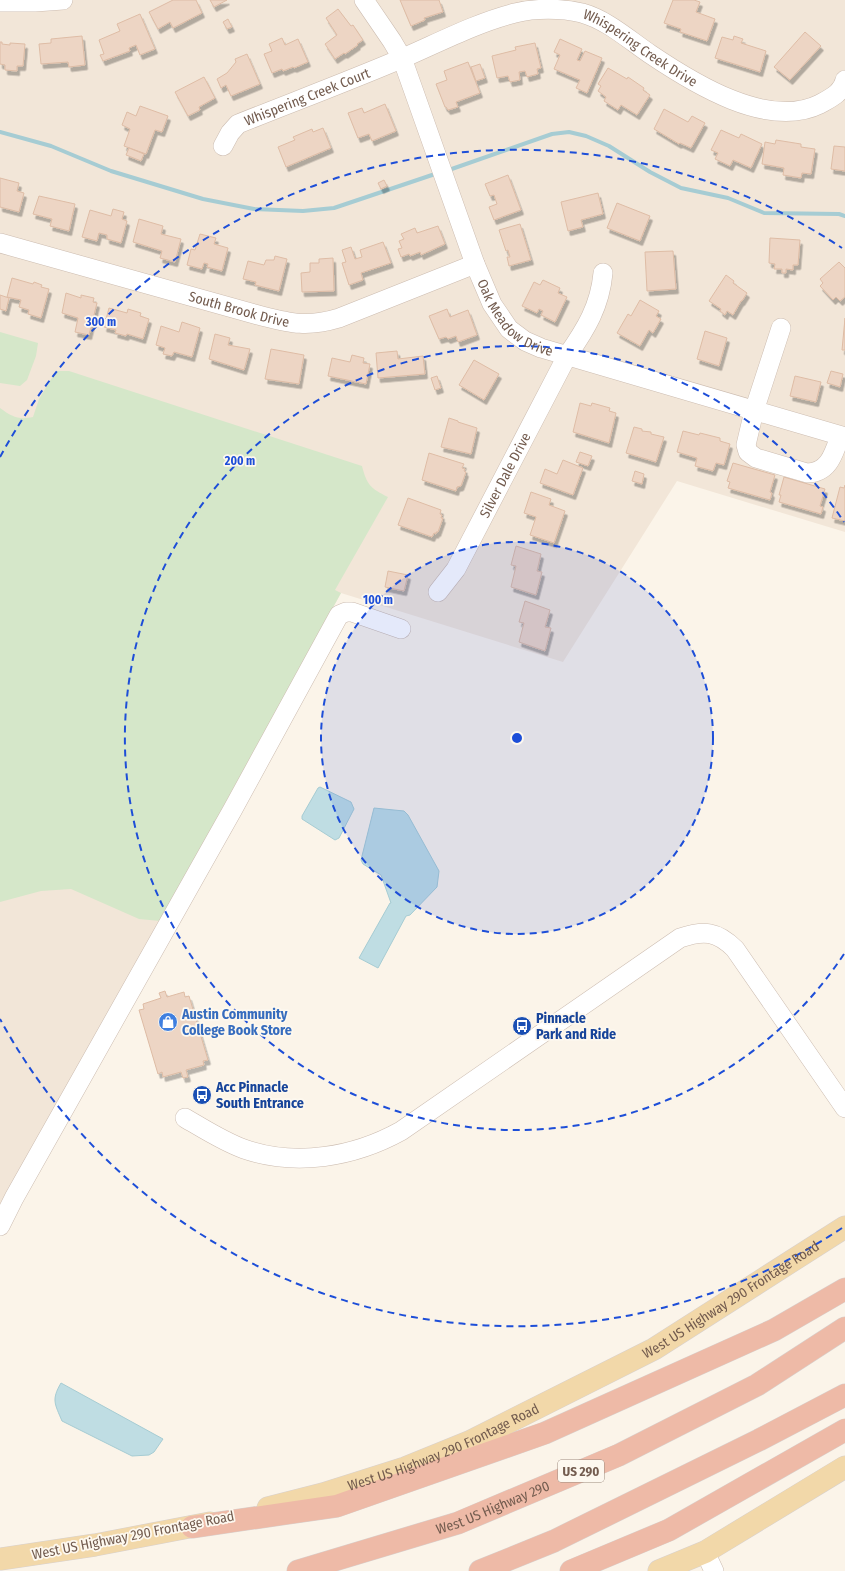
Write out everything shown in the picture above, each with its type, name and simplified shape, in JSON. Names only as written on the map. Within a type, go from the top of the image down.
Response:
[{"type":"highway","points":[[192,1527],[337,1506],[545,1433],[774,1330],[845,1289]]},
{"type":"highway","name":"West US Highway 290","points":[[298,1571],[458,1522],[619,1455],[757,1385],[845,1328]]},
{"type":"highway","points":[[480,1571],[554,1541],[759,1440],[845,1395]]},
{"type":"highway","points":[[571,1571],[669,1530],[845,1430]]},
{"type":"main road","name":"West US Highway 290 Frontage Road","points":[[0,1559],[95,1545],[192,1527],[323,1494],[405,1468],[469,1442],[654,1349],[845,1227]]},
{"type":"main road","points":[[659,1571],[709,1562],[845,1467]]},
{"type":"street","points":[[0,2],[63,0]]},
{"type":"street","name":"Oak Meadow Drive","points":[[364,0],[402,58],[475,264],[492,304],[509,329],[533,345],[567,356],[842,436]]},
{"type":"street","name":"Whispering Creek Drive","points":[[402,58],[488,21],[516,12],[561,10],[580,13],[598,19],[657,59],[699,85],[753,107],[777,111],[805,110],[834,97],[844,85]]},
{"type":"street","name":"Whispering Creek Court","points":[[223,146],[230,133],[238,124],[402,58]]},
{"type":"street","name":"South Brook Drive","points":[[0,243],[265,317],[286,322],[306,324],[321,323],[339,318],[475,264]]},
{"type":"street","name":"Silver Dale Drive","points":[[438,592],[456,569],[567,356],[581,336],[598,302],[604,273]]},
{"type":"street","points":[[781,328],[754,411],[746,449],[760,460],[807,473],[817,472],[829,463],[842,436]]},
{"type":"street","points":[[0,1226],[14,1198],[233,809],[339,615],[346,612],[352,612],[401,629]]},
{"type":"street","points":[[185,1118],[233,1145],[245,1150],[268,1155],[289,1158],[320,1157],[353,1152],[370,1146],[406,1128],[680,938],[702,932],[724,938],[735,949],[845,1108]]},
{"type":"shaded area","points":[[0,0],[845,0],[845,532],[677,481],[563,662],[341,593],[214,826],[0,1207]]},
{"type":"green space","points":[[0,332],[38,343],[36,356],[27,380],[20,386],[0,383]]},
{"type":"green space","points":[[56,371],[69,371],[362,466],[370,485],[388,497],[335,590],[341,593],[160,921],[139,919],[71,889],[41,891],[0,902],[0,408],[8,414],[16,417],[33,417],[39,399]]},
{"type":"water","points":[[320,787],[351,802],[354,809],[339,838],[335,840],[302,819],[302,816]]},
{"type":"water","points":[[374,808],[404,811],[408,815],[439,871],[437,887],[410,915],[406,916],[378,968],[359,958],[391,903],[381,875],[363,864],[361,860]]},
{"type":"water","points":[[61,1383],[163,1439],[154,1452],[149,1455],[132,1456],[62,1421],[55,1402],[56,1394]]},
{"type":"building","points":[[173,0],[196,0],[202,13],[173,28],[170,22],[158,29],[149,12]]},
{"type":"building","points":[[210,0],[227,0],[214,7]]},
{"type":"building","points":[[400,0],[439,0],[443,12],[424,18],[425,20],[411,26]]},
{"type":"building","points":[[673,0],[694,0],[700,2],[696,12],[715,19],[707,41],[680,32],[681,29],[664,23]]},
{"type":"building","points":[[338,9],[351,26],[353,25],[363,40],[345,54],[344,53],[335,59],[325,44],[337,35],[326,18]]},
{"type":"building","points":[[140,14],[155,49],[140,55],[136,45],[129,48],[130,51],[103,61],[100,55],[104,54],[99,40],[120,31],[117,24]]},
{"type":"building","points":[[228,19],[232,27],[227,29],[223,22]]},
{"type":"building","points":[[805,32],[821,46],[790,80],[774,67]]},
{"type":"building","points":[[82,36],[85,65],[69,67],[68,62],[41,64],[39,44],[51,43],[51,39]]},
{"type":"building","points":[[734,36],[743,39],[741,43],[766,51],[760,72],[715,58],[722,37],[733,40]]},
{"type":"building","points":[[282,38],[285,45],[298,39],[308,62],[294,68],[293,67],[283,71],[282,69],[272,73],[264,54],[272,51],[269,44]]},
{"type":"building","points":[[560,39],[582,49],[577,60],[580,61],[585,51],[602,58],[587,93],[576,88],[580,80],[554,69],[560,55],[554,52]]},
{"type":"building","points":[[0,42],[2,42],[2,44],[10,45],[10,43],[25,44],[23,66],[17,66],[17,71],[5,70],[5,65],[0,64]]},
{"type":"building","points":[[535,43],[541,68],[537,69],[538,74],[527,77],[525,71],[519,72],[520,80],[510,82],[508,76],[497,78],[492,56],[516,50],[515,47]]},
{"type":"building","points":[[247,54],[260,84],[231,96],[226,85],[221,88],[217,79],[227,73],[236,62],[235,59]]},
{"type":"building","points":[[468,62],[480,93],[456,102],[458,107],[448,110],[445,107],[436,84],[447,80],[444,71]]},
{"type":"building","points":[[480,64],[485,78],[476,81],[471,67]]},
{"type":"building","points":[[608,68],[627,79],[628,77],[644,88],[643,90],[650,95],[637,115],[621,105],[618,110],[604,101],[606,97],[598,91],[601,86],[598,84]]},
{"type":"building","points":[[204,77],[215,98],[199,107],[200,110],[188,116],[175,92]]},
{"type":"building","points":[[385,104],[396,131],[372,141],[369,134],[358,138],[348,113],[362,108],[364,113]]},
{"type":"building","points":[[140,106],[168,116],[162,132],[155,130],[146,154],[124,146],[130,129],[122,125],[127,112],[136,116]]},
{"type":"building","points":[[664,109],[688,122],[692,116],[705,123],[691,148],[680,143],[679,144],[654,129]]},
{"type":"building","points":[[323,128],[331,148],[286,167],[278,147],[295,140],[293,137],[312,129],[313,132]]},
{"type":"building","points":[[721,130],[739,138],[741,134],[762,144],[751,168],[733,160],[730,166],[715,159],[718,153],[711,150]]},
{"type":"building","points":[[776,140],[801,144],[801,147],[815,149],[811,174],[802,173],[801,178],[783,175],[784,168],[762,164],[765,142],[775,144]]},
{"type":"building","points":[[834,146],[845,147],[845,171],[831,169]]},
{"type":"building","points":[[129,148],[144,154],[141,161],[126,155]]},
{"type":"building","points":[[508,175],[521,210],[494,220],[489,207],[497,204],[494,195],[490,196],[485,184]]},
{"type":"building","points":[[0,178],[19,183],[17,191],[24,193],[19,212],[0,207]]},
{"type":"building","points":[[384,180],[387,186],[381,189],[378,183]]},
{"type":"building","points":[[598,193],[603,214],[581,220],[583,227],[568,231],[561,202]]},
{"type":"building","points":[[39,196],[75,204],[69,231],[50,226],[52,219],[33,214]]},
{"type":"building","points":[[617,203],[650,216],[640,241],[607,228]]},
{"type":"building","points":[[113,209],[124,212],[122,219],[127,221],[121,243],[107,239],[107,235],[99,233],[97,241],[82,237],[90,210],[111,216]]},
{"type":"building","points":[[139,219],[163,226],[161,234],[181,239],[175,262],[160,258],[162,251],[133,242]]},
{"type":"building","points":[[520,224],[531,260],[509,266],[507,257],[510,257],[508,250],[506,251],[499,230]]},
{"type":"building","points":[[438,226],[445,244],[421,255],[420,252],[410,256],[409,254],[401,257],[398,249],[402,248],[399,241],[404,239],[401,234],[415,228],[417,233]]},
{"type":"building","points":[[200,234],[216,238],[214,244],[228,248],[222,271],[207,267],[208,264],[204,263],[202,269],[187,265],[191,249],[195,250]]},
{"type":"building","points":[[770,238],[800,240],[798,265],[793,265],[793,270],[786,269],[786,273],[782,273],[782,269],[774,269],[775,264],[769,263]]},
{"type":"building","points":[[383,242],[391,263],[361,273],[363,280],[349,285],[342,263],[346,262],[342,250],[351,247],[355,259],[362,257],[360,250]]},
{"type":"building","points":[[673,251],[676,289],[647,291],[645,252]]},
{"type":"building","points":[[275,256],[287,259],[279,291],[255,285],[256,282],[243,279],[248,261],[264,265],[266,260],[274,260]]},
{"type":"building","points":[[333,258],[334,291],[302,292],[301,273],[310,272],[310,263],[319,263],[319,259]]},
{"type":"building","points":[[839,262],[845,268],[845,297],[840,301],[836,297],[833,300],[820,286],[823,283],[820,279]]},
{"type":"building","points":[[726,275],[734,281],[733,283],[747,293],[733,315],[727,311],[725,315],[720,311],[721,309],[709,301]]},
{"type":"building","points":[[12,278],[33,284],[34,282],[42,285],[41,287],[49,289],[41,318],[28,314],[29,310],[19,307],[21,300],[7,297]]},
{"type":"building","points":[[543,280],[560,288],[558,293],[567,297],[555,322],[541,315],[543,311],[539,309],[537,313],[522,306],[534,282],[540,285]]},
{"type":"building","points":[[66,293],[81,298],[81,295],[94,298],[93,302],[97,303],[89,335],[75,332],[78,318],[62,313]]},
{"type":"building","points":[[0,295],[9,298],[6,311],[0,309]]},
{"type":"building","points":[[640,300],[659,311],[656,316],[661,319],[653,333],[649,330],[640,346],[617,333],[628,314],[631,316]]},
{"type":"building","points":[[109,308],[127,313],[128,309],[141,313],[140,316],[149,319],[143,339],[127,334],[126,336],[115,333],[116,330],[104,327]]},
{"type":"building","points":[[447,309],[450,317],[468,310],[477,335],[458,342],[456,336],[448,339],[446,337],[439,339],[429,316]]},
{"type":"building","points":[[845,318],[845,350],[842,350]]},
{"type":"building","points":[[182,322],[200,328],[192,357],[174,352],[172,356],[163,354],[165,348],[156,345],[161,326],[179,332]]},
{"type":"building","points":[[705,331],[727,338],[719,366],[697,359]]},
{"type":"building","points":[[215,334],[230,338],[228,345],[250,349],[244,370],[209,359]]},
{"type":"building","points":[[271,349],[304,355],[299,384],[265,379]]},
{"type":"building","points":[[397,351],[398,359],[423,356],[425,374],[378,378],[376,353]]},
{"type":"building","points":[[352,355],[364,358],[363,363],[370,364],[366,384],[328,376],[332,358],[350,362]]},
{"type":"building","points":[[474,360],[499,374],[484,400],[459,385]]},
{"type":"building","points":[[831,371],[843,374],[840,387],[827,383]]},
{"type":"building","points":[[437,376],[441,388],[435,390],[431,378]]},
{"type":"building","points":[[795,376],[821,382],[816,402],[790,396]]},
{"type":"building","points":[[580,403],[591,406],[592,403],[610,408],[609,411],[616,413],[609,443],[573,432]]},
{"type":"building","points":[[449,418],[477,428],[471,454],[441,447]]},
{"type":"building","points":[[634,427],[642,429],[642,431],[651,432],[651,434],[664,437],[656,462],[626,453]]},
{"type":"building","points":[[683,431],[720,438],[720,441],[730,444],[724,465],[716,463],[713,471],[695,466],[697,458],[677,452]]},
{"type":"building","points":[[580,452],[592,456],[588,466],[576,462]]},
{"type":"building","points":[[429,453],[464,464],[462,468],[465,469],[464,471],[466,472],[461,486],[457,487],[456,491],[422,480]]},
{"type":"building","points":[[563,460],[583,468],[573,495],[540,483],[545,469],[557,474]]},
{"type":"building","points":[[733,463],[775,475],[770,492],[772,493],[770,500],[728,488],[730,482],[727,481]]},
{"type":"building","points":[[635,471],[644,474],[642,484],[632,481]]},
{"type":"building","points":[[784,477],[825,489],[820,506],[823,507],[821,514],[779,502],[781,495],[779,495]]},
{"type":"building","points":[[845,485],[845,521],[832,518],[840,487],[844,488]]},
{"type":"building","points":[[531,492],[551,499],[549,505],[565,511],[554,543],[530,535],[536,517],[524,513]]},
{"type":"building","points":[[408,498],[441,510],[441,518],[443,518],[438,532],[436,532],[436,534],[434,533],[432,537],[398,525]]},
{"type":"building","points":[[516,546],[541,554],[537,571],[542,572],[536,595],[511,587],[516,566],[511,565]]},
{"type":"building","points":[[388,571],[408,575],[404,591],[385,587]]},
{"type":"building","points":[[525,601],[550,610],[545,627],[551,628],[545,651],[519,642],[524,623],[519,622]]},
{"type":"building","points":[[165,991],[167,997],[184,992],[185,997],[189,996],[208,1060],[203,1061],[204,1065],[186,1070],[188,1077],[183,1078],[181,1072],[163,1077],[162,1072],[158,1074],[139,1010],[144,1009],[143,1004],[161,998],[159,993]]},
{"type":"waterway","points":[[0,132],[51,146],[111,171],[203,199],[254,209],[303,211],[334,208],[438,173]]},
{"type":"waterway","points":[[446,171],[552,134],[569,132],[586,136],[609,146],[650,172],[681,188],[728,198],[764,213],[839,214],[845,216]]},
{"type":"place","name":"Austin Community College Book Store","points":[[168,1022]]},
{"type":"place","name":"Pinnacle Park and Ride","points":[[522,1026]]},
{"type":"place","name":"Acc Pinnacle South Entrance","points":[[202,1095]]}]
